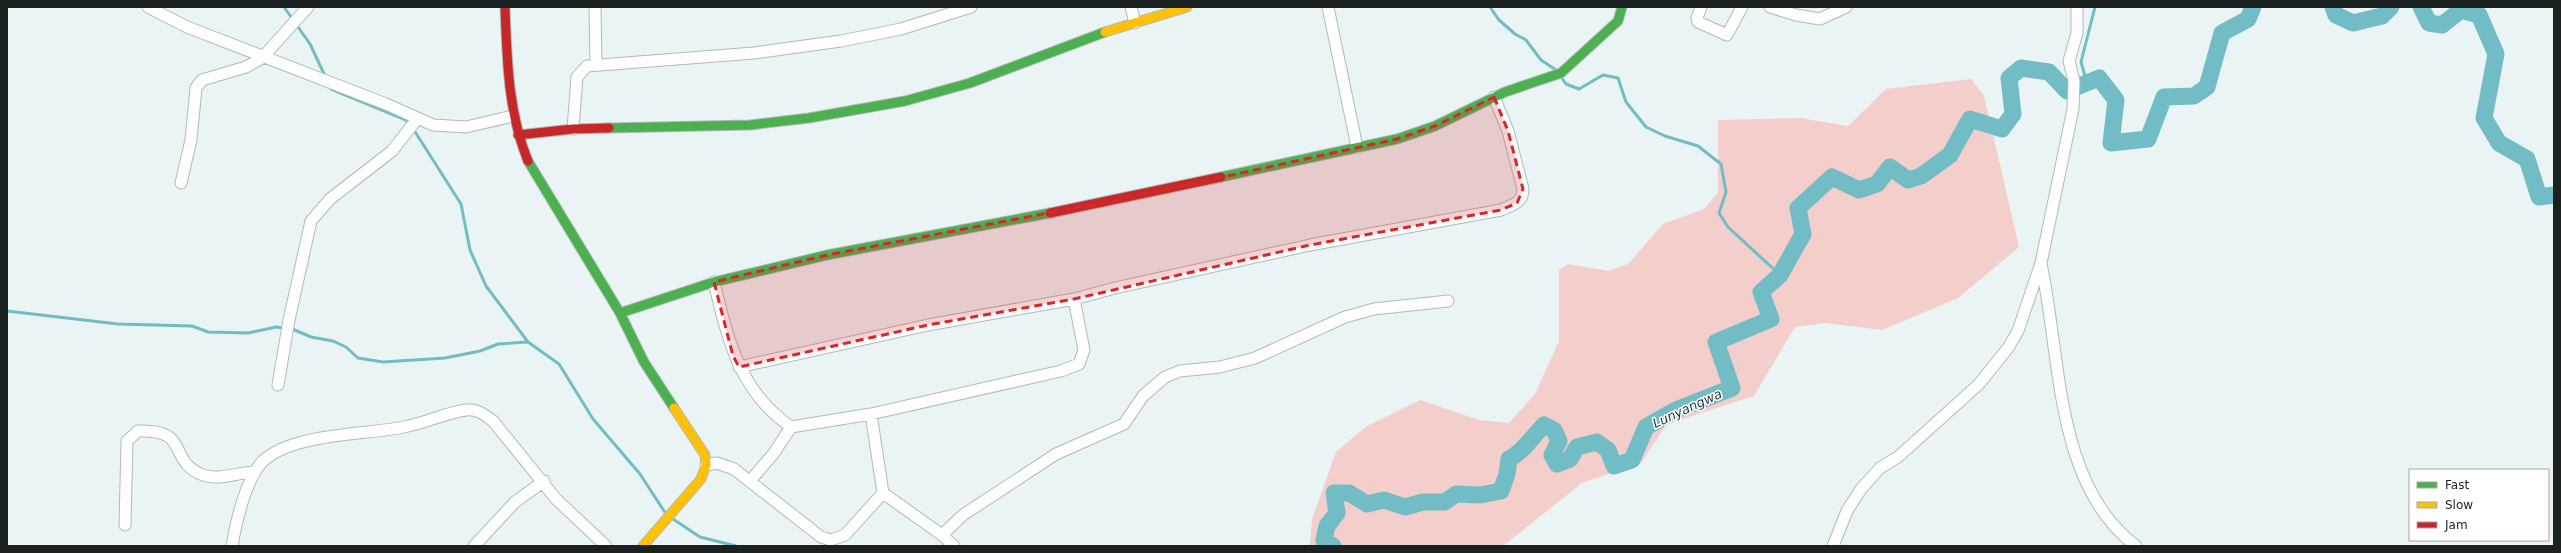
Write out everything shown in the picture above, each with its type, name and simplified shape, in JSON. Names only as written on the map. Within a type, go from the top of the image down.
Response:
[{"type":"street","points":[[148,7],[187,27],[262,58],[379,101],[433,125],[466,128],[513,116]]},
{"type":"street","points":[[181,183],[191,140],[196,88],[202,80],[246,67],[262,58],[308,7]]},
{"type":"street","points":[[505,7],[508,87],[518,135],[528,162],[620,313],[644,362],[701,447],[706,465],[697,486],[643,546]]},
{"type":"street","points":[[595,7],[596,64]]},
{"type":"street","points":[[573,129],[577,77],[581,71],[596,64],[754,53],[841,41],[901,29],[971,7]]},
{"type":"street","points":[[1131,7],[1135,23]]},
{"type":"street","points":[[518,135],[573,129],[750,125],[809,118],[905,101],[970,83],[1043,54],[1187,7]]},
{"type":"street","points":[[1328,7],[1357,147]]},
{"type":"street","points":[[620,313],[714,282],[827,255],[1117,200],[1397,139],[1435,126],[1494,97],[1559,74],[1618,21],[1622,7]]},
{"type":"street","points":[[1701,7],[1697,18],[1698,22],[1727,35],[1742,7]]},
{"type":"street","points":[[1770,7],[1796,15],[1820,19],[1846,7]]},
{"type":"street","points":[[1833,546],[1847,510],[1861,489],[1880,468],[1898,457],[1979,384],[2008,348],[2028,308],[2041,263],[2075,96],[2069,61],[2077,34],[2077,7]]},
{"type":"street","points":[[739,368],[920,327],[1074,299],[1115,288],[1310,245],[1496,211],[1517,203],[1523,194],[1523,189],[1508,130],[1494,97]]},
{"type":"street","points":[[278,385],[289,320],[311,221],[330,199],[392,150],[417,119]]},
{"type":"street","points":[[2041,263],[2046,286],[2058,380],[2074,450],[2102,512],[2125,538],[2136,546]]},
{"type":"street","points":[[714,282],[729,341],[739,368],[763,402],[791,427]]},
{"type":"street","points":[[750,481],[774,453],[791,427],[871,414],[1060,371],[1079,364],[1084,350],[1074,299]]},
{"type":"street","points":[[942,535],[963,515],[1056,454],[1124,424],[1143,396],[1165,377],[1180,371],[1220,367],[1255,358],[1346,317],[1374,309],[1448,301]]},
{"type":"street","points":[[232,546],[243,501],[255,472],[271,454],[288,446],[339,436],[406,427],[466,410],[481,413],[493,421],[544,481],[556,499],[606,546]]},
{"type":"street","points":[[871,414],[883,493],[942,535],[954,546]]},
{"type":"street","points":[[125,525],[127,441],[138,431],[151,430],[170,436],[176,441],[184,463],[204,476],[216,477],[255,472]]},
{"type":"street","points":[[706,465],[726,465],[750,481],[821,537],[831,540],[845,536],[883,493]]},
{"type":"street","points":[[474,546],[515,502],[544,481]]},
{"type":"highlighted area","points":[[1494,97],[1508,131],[1523,189],[1517,203],[1501,210],[1310,245],[1074,299],[928,325],[739,367],[733,356],[714,282],[827,255],[1117,200],[1397,139],[1435,126]]},
{"type":"shaded area","points":[[1971,79],[1984,96],[2019,247],[1958,298],[1882,330],[1825,323],[1795,327],[1754,396],[1667,424],[1641,463],[1582,483],[1503,546],[1310,546],[1312,519],[1336,452],[1367,426],[1420,400],[1479,420],[1509,423],[1535,394],[1559,341],[1559,270],[1568,264],[1608,271],[1628,264],[1663,224],[1704,209],[1718,193],[1718,120],[1801,118],[1848,126],[1886,89]]},
{"type":"waterway","points":[[284,7],[310,44],[326,78]]},
{"type":"waterway","points":[[1490,7],[1499,20],[1515,34],[1526,40],[1541,60],[1556,70]]},
{"type":"waterway","points":[[2087,83],[2081,62],[2095,7]]},
{"type":"waterway","name":"Lunyangwa","points":[[1333,546],[1324,540],[1327,526],[1337,513],[1334,493],[1349,493],[1367,504],[1384,500],[1405,507],[1423,502],[1445,502],[1456,494],[1480,495],[1501,491],[1507,474],[1509,459],[1524,448],[1544,425],[1554,430],[1559,441],[1552,455],[1557,464],[1570,459],[1577,447],[1597,442],[1608,450],[1614,466],[1632,460],[1646,427],[1676,410],[1732,388],[1716,342],[1771,319],[1761,292],[1780,275],[1803,234],[1798,208],[1832,177],[1859,190],[1877,184],[1890,167],[1908,180],[1921,176],[1950,155],[1970,119],[2002,129],[2013,114],[2009,78],[2021,68],[2049,72],[2067,91],[2099,78],[2116,100],[2111,143],[2148,139],[2164,97],[2194,96],[2207,87],[2222,33],[2248,19],[2253,7]]},
{"type":"waterway","name":"Lunyangwa","points":[[2333,7],[2336,15],[2353,23],[2382,16],[2391,7]]},
{"type":"waterway","points":[[2421,7],[2429,23],[2442,25],[2461,10],[2479,15],[2496,54],[2484,118],[2499,143],[2527,159],[2539,197],[2554,195]]},
{"type":"waterway","points":[[1561,77],[1566,84],[1579,89],[1603,75],[1618,78],[1626,102],[1646,127],[1665,136],[1698,146],[1721,164],[1726,192],[1719,213],[1728,227],[1780,275]]},
{"type":"waterway","points":[[330,86],[331,89],[406,120],[412,127],[461,204],[470,250],[486,286],[528,342]]},
{"type":"waterway","points":[[7,311],[118,324],[192,326],[208,332],[248,333],[276,327],[285,328]]},
{"type":"waterway","points":[[290,328],[311,337],[333,341],[346,347],[358,358],[383,362],[445,358],[480,351],[498,344],[528,342],[559,364],[593,419],[640,474],[666,514]]},
{"type":"waterway","points":[[673,519],[700,537],[736,546]]},
{"type":"traffic: fast","points":[[1221,177],[1397,139],[1435,126],[1505,92],[1561,73],[1618,21],[1622,7]]},
{"type":"traffic: fast","points":[[609,128],[750,125],[809,118],[905,101],[970,83],[1105,32]]},
{"type":"traffic: fast","points":[[528,161],[620,313],[644,362],[674,408]]},
{"type":"traffic: fast","points":[[620,313],[714,282],[827,255],[1050,213]]},
{"type":"traffic: slow","points":[[1105,32],[1187,7]]},
{"type":"traffic: slow","points":[[643,546],[701,479],[706,465],[705,455],[674,408]]},
{"type":"traffic: jam","points":[[505,7],[508,66],[512,105],[521,142],[528,161]]},
{"type":"traffic: jam","points":[[518,135],[573,129],[609,128]]},
{"type":"traffic: jam","points":[[1050,213],[1221,177]]}]
